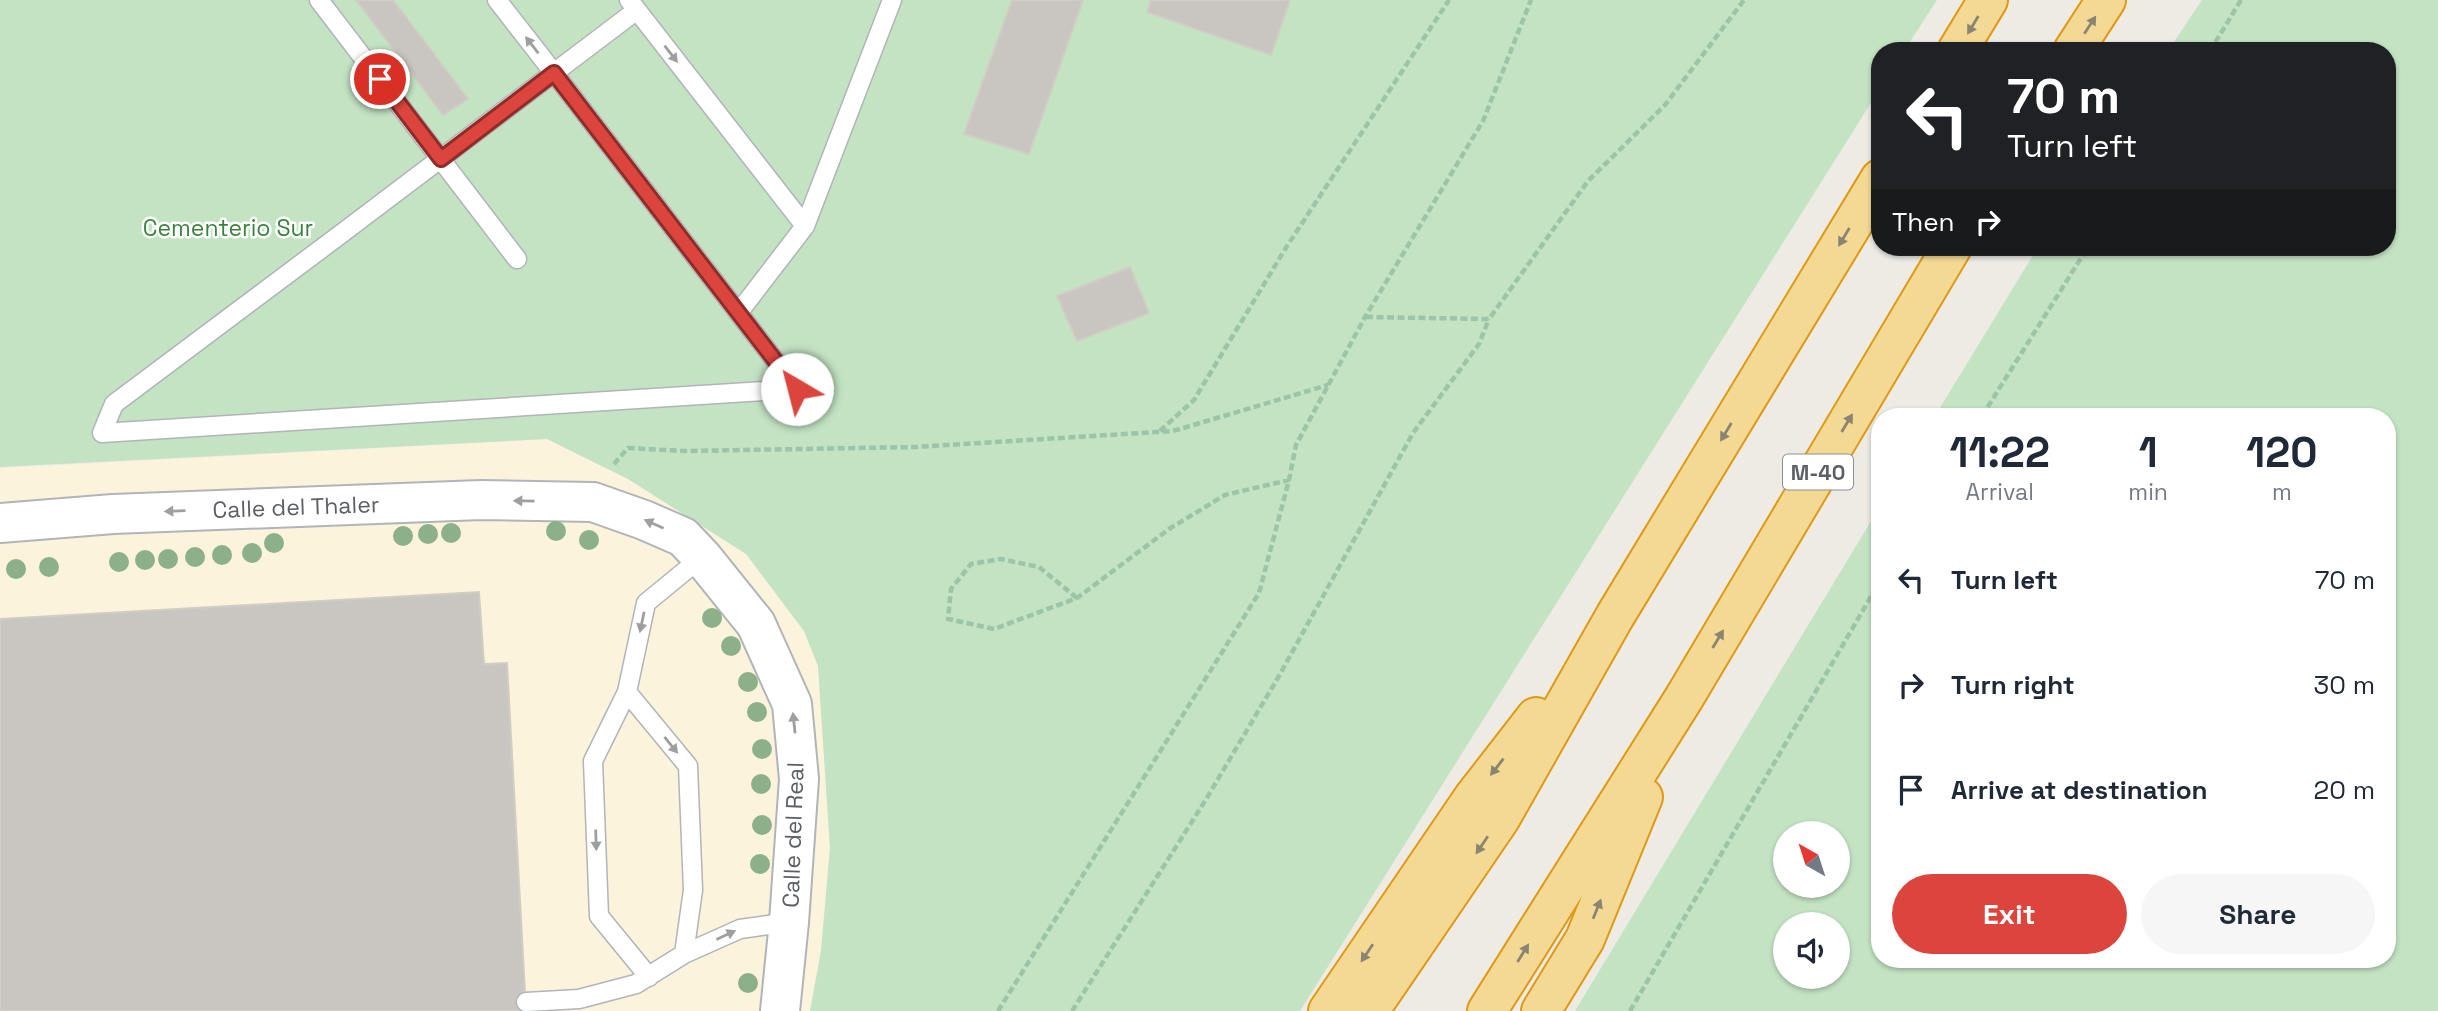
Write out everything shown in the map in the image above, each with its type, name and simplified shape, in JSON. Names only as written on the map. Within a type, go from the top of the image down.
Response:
[{"type":"highway","points":[[1962,42],[1988,0]]},
{"type":"highway","points":[[2079,42],[2106,0]]},
{"type":"highway","points":[[1369,1011],[1500,819],[1615,616],[1871,194]]},
{"type":"highway","name":"M-40","points":[[1487,1011],[1684,698],[1947,256]]},
{"type":"highway","points":[[1328,1011],[1473,798],[1615,616]]},
{"type":"highway","name":"M-40","points":[[1541,1011],[1585,939],[1684,698]]},
{"type":"street","name":"Calle del Thaler","points":[[0,523],[113,514],[481,500],[593,502]]},
{"type":"street","name":"Calle del Real","points":[[593,502],[683,537],[756,624],[792,704],[799,779],[780,1011]]},
{"type":"lane","points":[[319,0],[517,259]]},
{"type":"lane","points":[[498,0],[554,73],[739,312],[797,389],[102,433],[114,404],[554,73],[633,5],[805,226]]},
{"type":"lane","points":[[739,312],[805,226],[892,0]]},
{"type":"lane","points":[[649,977],[599,916],[593,761],[627,692],[646,603],[702,557]]},
{"type":"lane","points":[[627,692],[688,766],[693,890],[684,954]]},
{"type":"lane","points":[[526,1002],[579,999],[636,984],[684,954],[740,929],[789,922]]},
{"type":"lane","points":[[598,1011],[616,990]]},
{"type":"path","points":[[1158,432],[1194,400],[1287,246],[1449,0]]},
{"type":"path","points":[[998,1011],[1259,593],[1296,445],[1365,317],[1483,121],[1531,0]]},
{"type":"path","points":[[1072,1011],[1205,802],[1279,676],[1413,433],[1479,345],[1489,319],[1588,181],[1665,105],[1744,0]]},
{"type":"path","points":[[2215,42],[2241,0]]},
{"type":"path","points":[[1987,408],[2082,256]]},
{"type":"path","points":[[1365,317],[1489,319]]},
{"type":"path","points":[[614,464],[628,449],[684,451],[915,447],[1173,431],[1329,385]]},
{"type":"path","points":[[1077,598],[1039,567],[1001,559],[971,564],[951,589],[948,619],[994,629],[1077,598],[1169,529],[1225,495],[1289,480]]},
{"type":"path","points":[[1630,1011],[1871,597]]},
{"type":"shaded area","points":[[547,439],[628,479],[746,554],[804,631],[818,666],[830,848],[821,951],[810,1011],[0,1011],[0,468]]},
{"type":"green space","name":"Cementerio Sur","points":[[0,0],[1937,0],[1910,42],[1871,42],[1871,103],[1300,1011],[810,1011],[821,951],[830,848],[818,666],[804,631],[746,554],[628,479],[547,439],[0,467]]},
{"type":"green space","points":[[2202,0],[2438,0],[2438,1011],[1575,1011],[1871,521],[1871,968],[2396,968],[2396,408],[1940,408],[2033,256],[2396,256],[2396,42],[2174,42]]},
{"type":"building","points":[[356,0],[393,0],[468,99],[443,115]]},
{"type":"building","points":[[1012,0],[1083,0],[1029,154],[964,134]]},
{"type":"building","points":[[1151,0],[1290,0],[1271,55],[1147,12]]},
{"type":"building","points":[[1130,267],[1149,313],[1077,341],[1057,296]]},
{"type":"building","points":[[479,592],[484,664],[507,663],[526,1011],[0,1011],[0,619]]},
{"type":"route","points":[[380,79],[441,159],[554,73],[797,389]]}]
